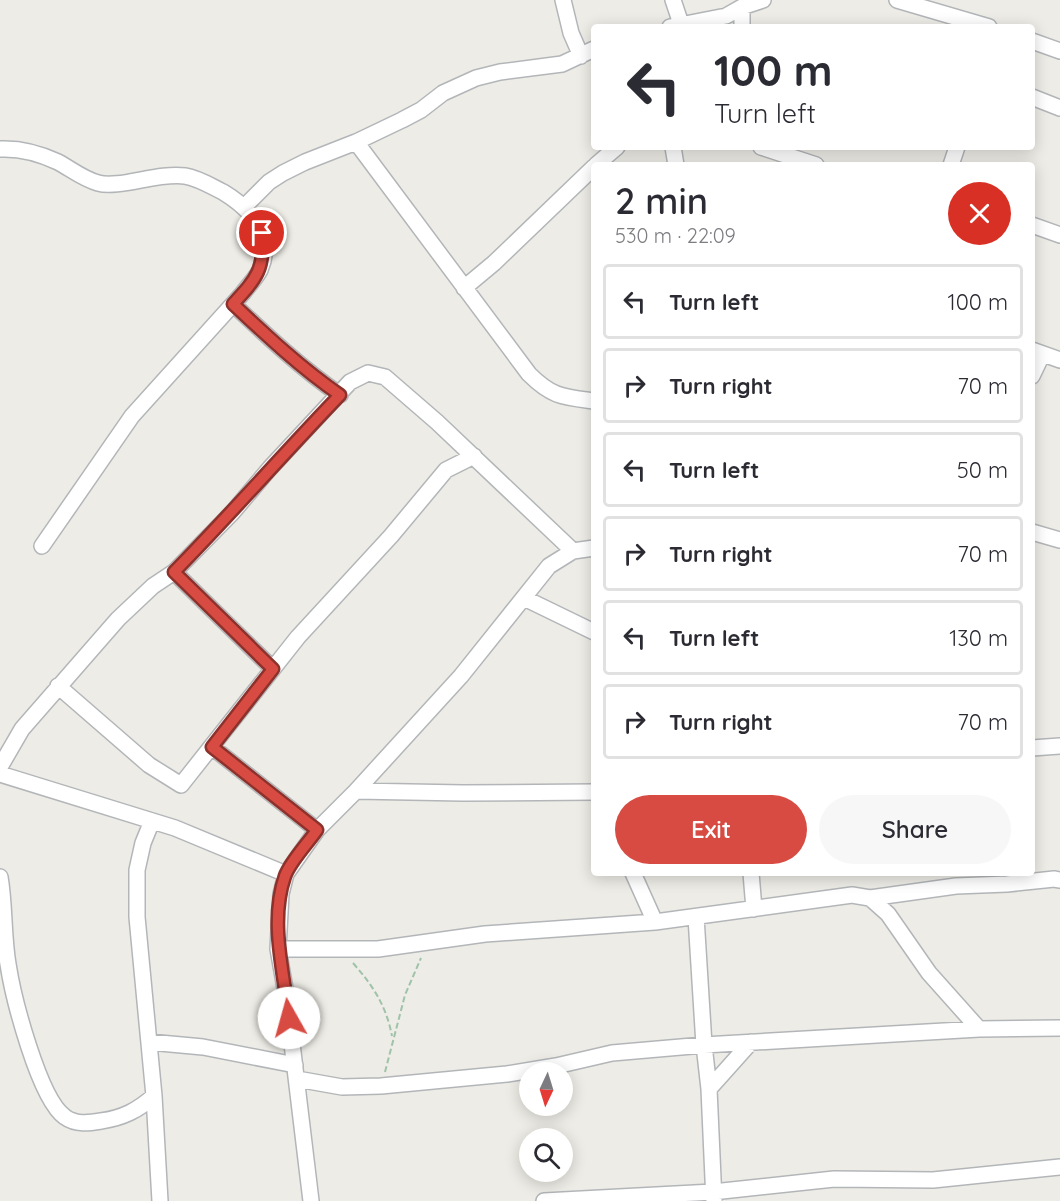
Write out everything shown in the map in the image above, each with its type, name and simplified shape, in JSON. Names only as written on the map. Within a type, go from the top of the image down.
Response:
[{"type":"street","points":[[244,207],[269,182],[283,172],[356,142],[421,110],[443,93],[476,78],[500,72],[562,64],[587,52],[571,33],[563,0]]},
{"type":"street","points":[[673,0],[675,24]]},
{"type":"street","points":[[685,24],[726,16],[746,4],[763,0]]},
{"type":"street","points":[[897,0],[979,24]]},
{"type":"street","points":[[743,24],[746,4]]},
{"type":"street","points":[[1035,43],[1060,51]]},
{"type":"street","points":[[1035,98],[1060,108]]},
{"type":"street","points":[[356,142],[529,374],[557,395],[591,401]]},
{"type":"street","points":[[0,149],[29,151],[57,161],[100,184],[168,175],[186,176],[207,183],[238,201],[256,219],[262,233],[264,254],[259,271],[233,304],[132,416],[42,546]]},
{"type":"street","points":[[600,162],[614,150]]},
{"type":"street","points":[[770,150],[807,162]]},
{"type":"street","points":[[464,288],[494,263],[591,170]]},
{"type":"street","points":[[1035,226],[1060,235]]},
{"type":"street","points":[[233,304],[279,347],[340,395]]},
{"type":"street","points":[[1037,353],[1060,360]]},
{"type":"street","points":[[0,767],[22,729],[118,619],[153,586],[174,572],[232,513],[270,468],[350,382],[368,374],[385,376],[474,456],[573,551]]},
{"type":"street","points":[[58,686],[148,765],[181,785],[298,637],[391,536],[446,470],[474,456]]},
{"type":"street","points":[[1035,533],[1060,540]]},
{"type":"street","points":[[311,1201],[286,994],[278,949],[281,894],[286,874],[317,830],[356,791],[461,676],[549,566],[573,551],[591,548]]},
{"type":"street","points":[[174,572],[273,669]]},
{"type":"street","points":[[524,598],[591,631]]},
{"type":"street","points":[[1035,748],[1060,746]]},
{"type":"street","points":[[212,747],[317,830]]},
{"type":"street","points":[[0,774],[175,828],[286,874]]},
{"type":"street","points":[[356,791],[591,792]]},
{"type":"street","points":[[152,821],[143,843],[137,870],[138,917],[154,1096],[160,1201]]},
{"type":"street","points":[[634,876],[655,922]]},
{"type":"street","points":[[750,876],[754,909]]},
{"type":"street","points":[[0,877],[8,964],[37,1072],[46,1093],[64,1116],[74,1121],[87,1123],[128,1114],[154,1096]]},
{"type":"street","points":[[278,949],[378,949],[485,934],[655,922],[852,895],[870,898],[939,881],[1060,880]]},
{"type":"street","points":[[870,898],[888,914],[929,973],[979,1029]]},
{"type":"street","points":[[696,917],[709,1089],[713,1196]]},
{"type":"street","points":[[149,1041],[203,1047],[342,1087],[381,1086],[507,1074],[612,1053],[704,1045],[979,1029],[1060,1029]]},
{"type":"street","points":[[709,1089],[751,1042]]},
{"type":"street","points":[[544,1201],[713,1196],[834,1179],[944,1179],[1060,1167]]},
{"type":"path","points":[[381,1086],[392,1039],[409,985],[428,942]]},
{"type":"path","points":[[340,950],[364,976],[386,1010],[392,1039]]},
{"type":"route","points":[[262,233],[264,254],[259,271],[233,304],[279,347],[340,395],[270,468],[232,513],[174,572],[273,669],[212,747],[317,830],[286,874],[281,894],[278,949],[289,1018]]}]
